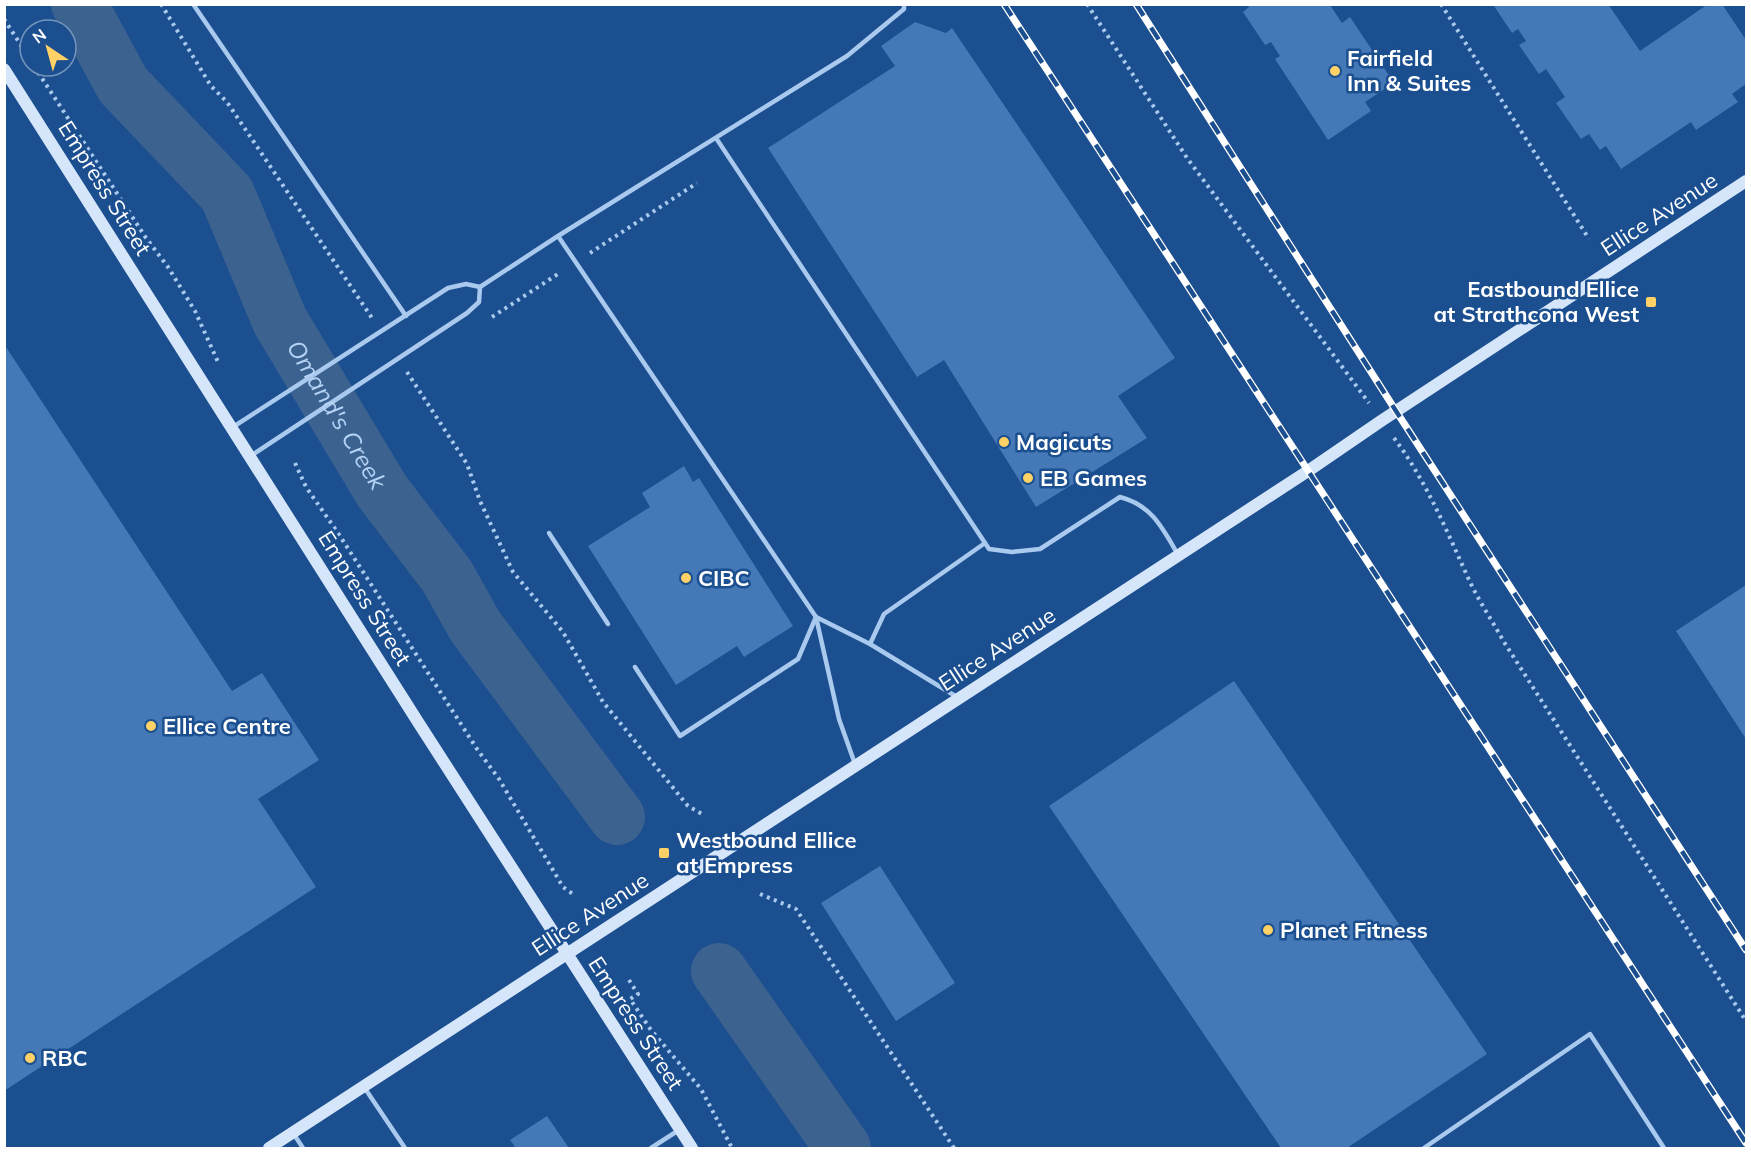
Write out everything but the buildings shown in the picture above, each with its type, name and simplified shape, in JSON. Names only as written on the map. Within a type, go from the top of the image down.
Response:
[{"type":"main road","name":"Empress Street","points":[[4,69],[249,457],[692,1149]]},
{"type":"main road","name":"Ellice Avenue","points":[[269,1149],[960,699],[1746,181]]},
{"type":"lane","points":[[193,4],[406,316]]},
{"type":"lane","points":[[232,428],[448,288],[466,284],[480,287],[847,56],[904,9],[904,4]]},
{"type":"lane","points":[[716,138],[989,549],[1012,552],[1040,549],[1120,496],[1136,501],[1160,523],[1179,555]]},
{"type":"lane","points":[[558,236],[816,617],[839,719],[856,767]]},
{"type":"lane","points":[[249,457],[467,313],[478,302],[480,287]]},
{"type":"lane","points":[[549,533],[608,624]]},
{"type":"lane","points":[[870,644],[884,614],[985,543]]},
{"type":"lane","points":[[816,617],[870,644],[960,699]]},
{"type":"lane","points":[[635,667],[680,736],[798,660],[816,617]]},
{"type":"lane","points":[[1424,1149],[1590,1034],[1664,1149]]},
{"type":"lane","points":[[364,1087],[405,1149]]},
{"type":"lane","points":[[651,1149],[680,1130]]},
{"type":"lane","points":[[293,1133],[303,1149]]},
{"type":"path","points":[[161,4],[211,86],[227,102],[381,331]]},
{"type":"path","points":[[1087,4],[1187,158],[1417,471],[1455,546],[1471,584],[1504,642],[1746,1022]]},
{"type":"path","points":[[1441,4],[1589,238]]},
{"type":"path","points":[[4,19],[18,41]]},
{"type":"path","points":[[42,78],[195,311],[218,362],[205,387]]},
{"type":"path","points":[[487,321],[697,183]]},
{"type":"path","points":[[399,358],[467,464],[480,501],[513,572],[563,632],[603,702],[688,806],[702,814]]},
{"type":"path","points":[[400,378],[408,373]]},
{"type":"path","points":[[295,463],[306,487],[338,532],[477,749],[499,779],[564,886],[573,894]]},
{"type":"path","points":[[760,894],[796,909],[954,1149]]},
{"type":"path","points":[[629,980],[638,994],[630,999],[639,1008],[651,1030],[700,1089],[732,1149]]},
{"type":"waterway","name":"Omand's Creek","points":[[79,4],[123,85],[227,194],[280,321],[382,491],[447,576],[475,626],[617,817]]},
{"type":"waterway","name":"Omand's Creek","points":[[719,971],[843,1148]]},
{"type":"railway","points":[[1004,4],[1746,1143]]},
{"type":"railway","points":[[1136,4],[1396,411],[1746,950]]},
{"type":"place","name":"Fairfield Inn & Suites","points":[[1335,71]]},
{"type":"place","name":"Eastbound Ellice at Strathcona West","points":[[1651,302]]},
{"type":"place","name":"Magicuts","points":[[1004,442]]},
{"type":"place","name":"EB Games","points":[[1028,478]]},
{"type":"place","name":"CIBC","points":[[686,578]]},
{"type":"place","name":"Ellice Centre","points":[[151,726]]},
{"type":"place","name":"Westbound Ellice at Empress","points":[[664,853]]},
{"type":"place","name":"Planet Fitness","points":[[1268,930]]},
{"type":"place","name":"RBC","points":[[30,1058]]}]
